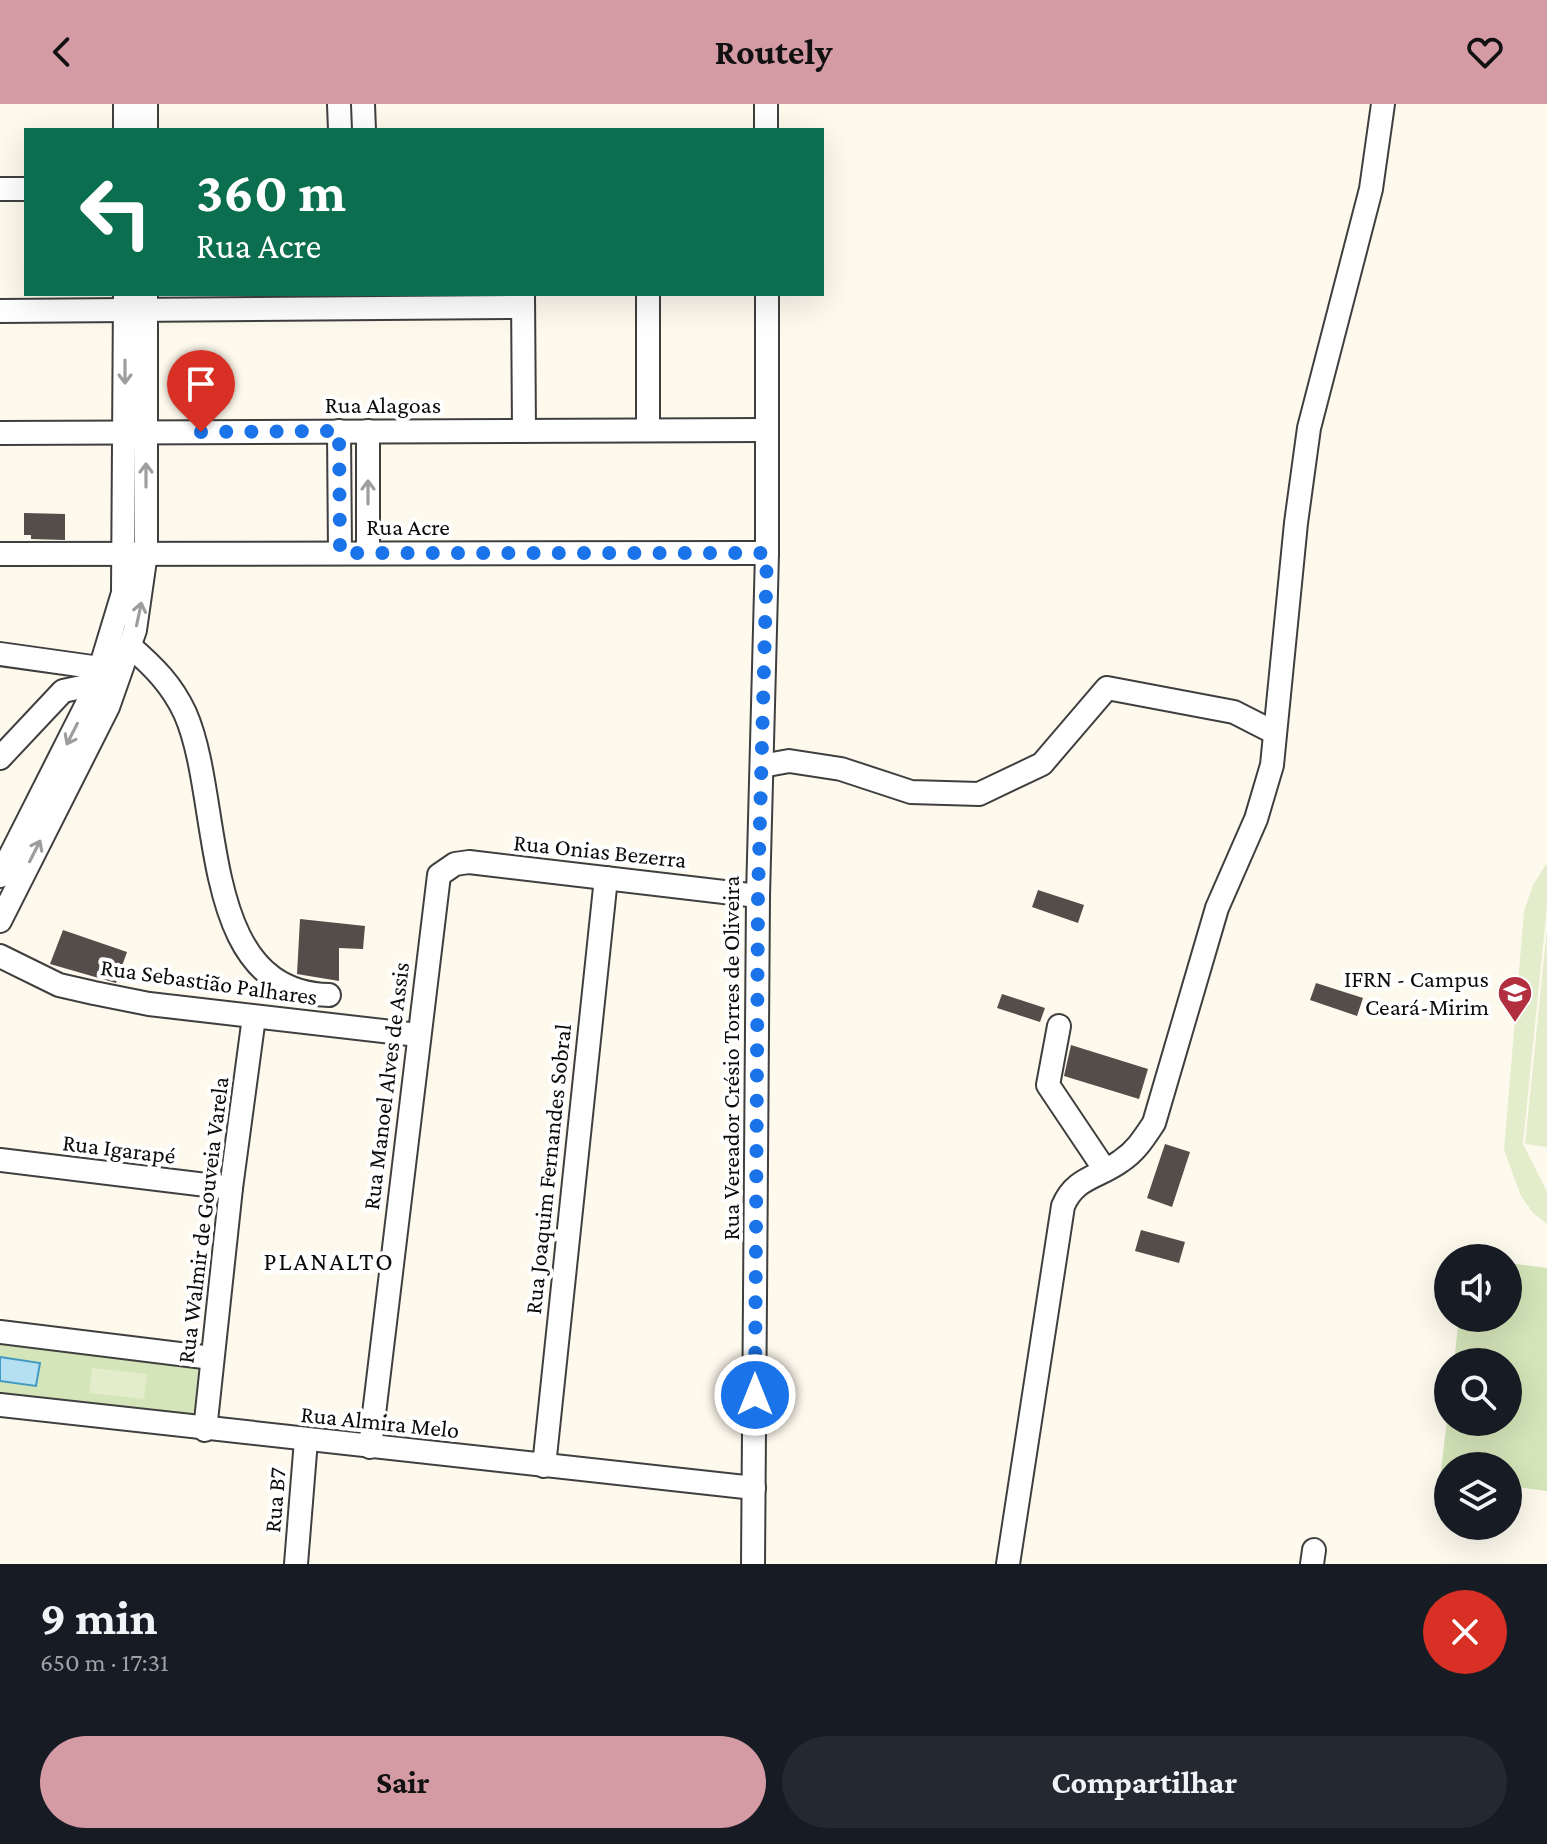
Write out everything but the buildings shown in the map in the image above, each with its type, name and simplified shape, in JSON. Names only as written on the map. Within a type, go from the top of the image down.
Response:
[{"type":"street","points":[[125,104],[125,128]]},
{"type":"street","points":[[146,104],[146,128]]},
{"type":"street","points":[[339,104],[340,128]]},
{"type":"street","points":[[363,104],[364,128]]},
{"type":"street","points":[[766,104],[766,128]]},
{"type":"street","points":[[1008,1564],[1063,1206],[1076,1185],[1138,1148],[1154,1123],[1217,908],[1256,819],[1272,765],[1296,523],[1309,428],[1371,189],[1383,104]]},
{"type":"street","points":[[0,189],[24,189]]},
{"type":"street","points":[[648,296],[648,430]]},
{"type":"street","name":"Rua Vereador Crésio Torres de Oliveira","points":[[753,1564],[758,896],[767,553],[767,296]]},
{"type":"street","points":[[0,311],[135,302],[523,300],[524,431]]},
{"type":"street","points":[[0,876],[107,674],[131,647],[142,601],[136,553],[135,302]]},
{"type":"street","name":"Rua Alagoas","points":[[0,433],[767,430]]},
{"type":"street","points":[[339,431],[340,553]]},
{"type":"street","points":[[368,431],[368,553]]},
{"type":"street","points":[[0,921],[107,674],[123,593],[136,553]]},
{"type":"street","name":"Rua Acre","points":[[0,554],[767,553]]},
{"type":"street","points":[[131,647],[170,685],[186,716],[224,895],[238,934],[257,966],[276,983],[293,992],[329,995]]},
{"type":"street","points":[[0,654],[107,674]]},
{"type":"street","points":[[0,758],[63,691],[107,674]]},
{"type":"street","points":[[762,766],[789,761],[841,769],[911,792],[979,794],[1042,764],[1107,688],[1234,712],[1275,733]]},
{"type":"street","name":"Rua Onias Bezerra","points":[[439,875],[455,864],[469,862],[758,896]]},
{"type":"street","name":"Rua Manoel Alves de Assis","points":[[370,1447],[439,875]]},
{"type":"street","name":"Rua Joaquim Fernandes Sobral","points":[[544,1466],[606,878]]},
{"type":"street","name":"Rua Sebastião Palhares","points":[[0,956],[59,985],[149,1004],[418,1035]]},
{"type":"street","name":"Rua Walmir de Gouveia Varela","points":[[205,1430],[231,1188],[254,1017]]},
{"type":"street","points":[[1059,1026],[1048,1085],[1105,1170]]},
{"type":"street","name":"Rua Igarapé","points":[[0,1160],[231,1188]]},
{"type":"street","points":[[0,1332],[212,1358]]},
{"type":"street","name":"Rua Almira Melo","points":[[0,1405],[205,1430],[754,1488]]},
{"type":"street","name":"Rua B7","points":[[296,1564],[306,1440]]},
{"type":"green space","points":[[1547,863],[1547,906],[1523,1144],[1547,1192],[1547,1224],[1533,1213],[1521,1196],[1504,1150],[1524,911],[1533,885]]},
{"type":"green space","points":[[1547,928],[1547,1147],[1525,1144]]},
{"type":"green space","points":[[1522,1265],[1547,1268],[1547,1491],[1522,1488],[1522,1452],[1443,1452],[1445,1436],[1522,1436],[1522,1348],[1456,1348],[1457,1332],[1522,1332]]},
{"type":"green space","points":[[0,1341],[199,1367],[193,1418],[68,1406],[0,1394]]},
{"type":"green space","points":[[92,1368],[147,1374],[144,1399],[89,1393]]},
{"type":"water","points":[[0,1357],[40,1363],[36,1386],[0,1381]]},
{"type":"place","name":"IFRN - Campus Ceará-Mirim","points":[[1515,1024]]},
{"type":"district","name":"PLANALTO","points":[[329,1261]]},
{"type":"route","points":[[201,432],[339,431],[340,553],[767,553],[758,896],[755,1395]]}]
